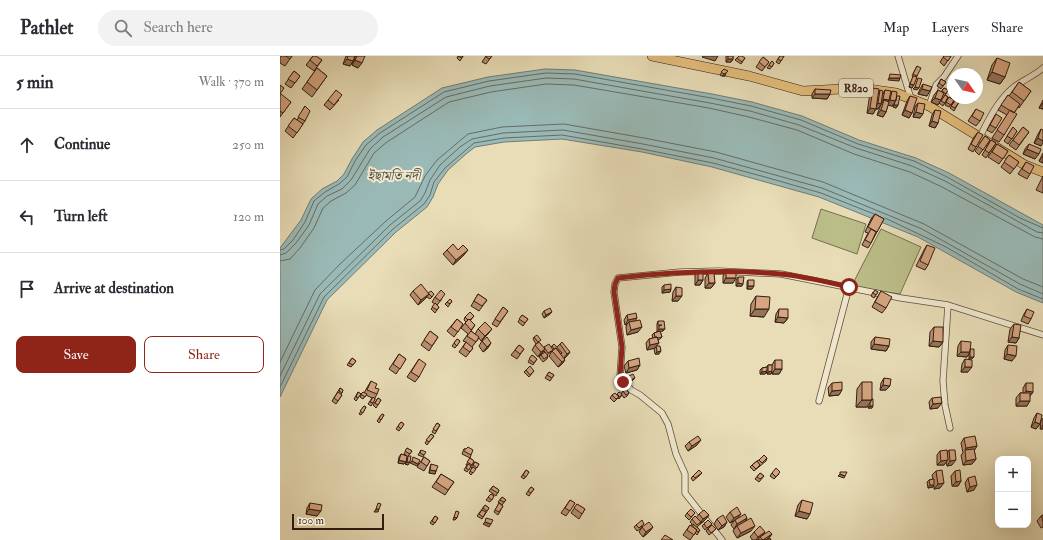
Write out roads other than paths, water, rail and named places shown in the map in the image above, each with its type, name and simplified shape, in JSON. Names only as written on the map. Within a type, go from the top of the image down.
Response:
[{"type":"main road","name":"R820","points":[[652,56],[749,76],[803,91],[861,88],[879,89],[929,106],[1025,165],[1043,172]]},
{"type":"street","points":[[898,56],[911,100]]},
{"type":"street","points":[[929,106],[936,85],[944,77],[958,56]]},
{"type":"street","points":[[980,137],[998,105],[1007,94],[1014,87],[1043,68]]},
{"type":"street","points":[[722,540],[685,494],[685,474],[676,454],[668,424],[662,413],[640,395],[631,390],[620,376],[622,347],[614,292],[616,280],[680,272],[719,271],[782,274],[901,298],[948,305],[1043,335]]},
{"type":"street","points":[[819,401],[849,287]]},
{"type":"street","points":[[948,305],[943,381],[945,405],[950,428]]},
{"type":"water","name":"ইছামতি নদী","points":[[545,69],[575,70],[752,102],[802,116],[859,140],[916,158],[949,173],[1043,225],[1043,303],[1016,292],[918,237],[819,197],[712,167],[642,152],[562,139],[504,142],[475,147],[448,170],[438,184],[427,207],[396,232],[327,300],[280,397],[280,248],[301,220],[311,199],[322,189],[337,181],[344,174],[363,142],[377,130],[442,88],[488,77]]}]
